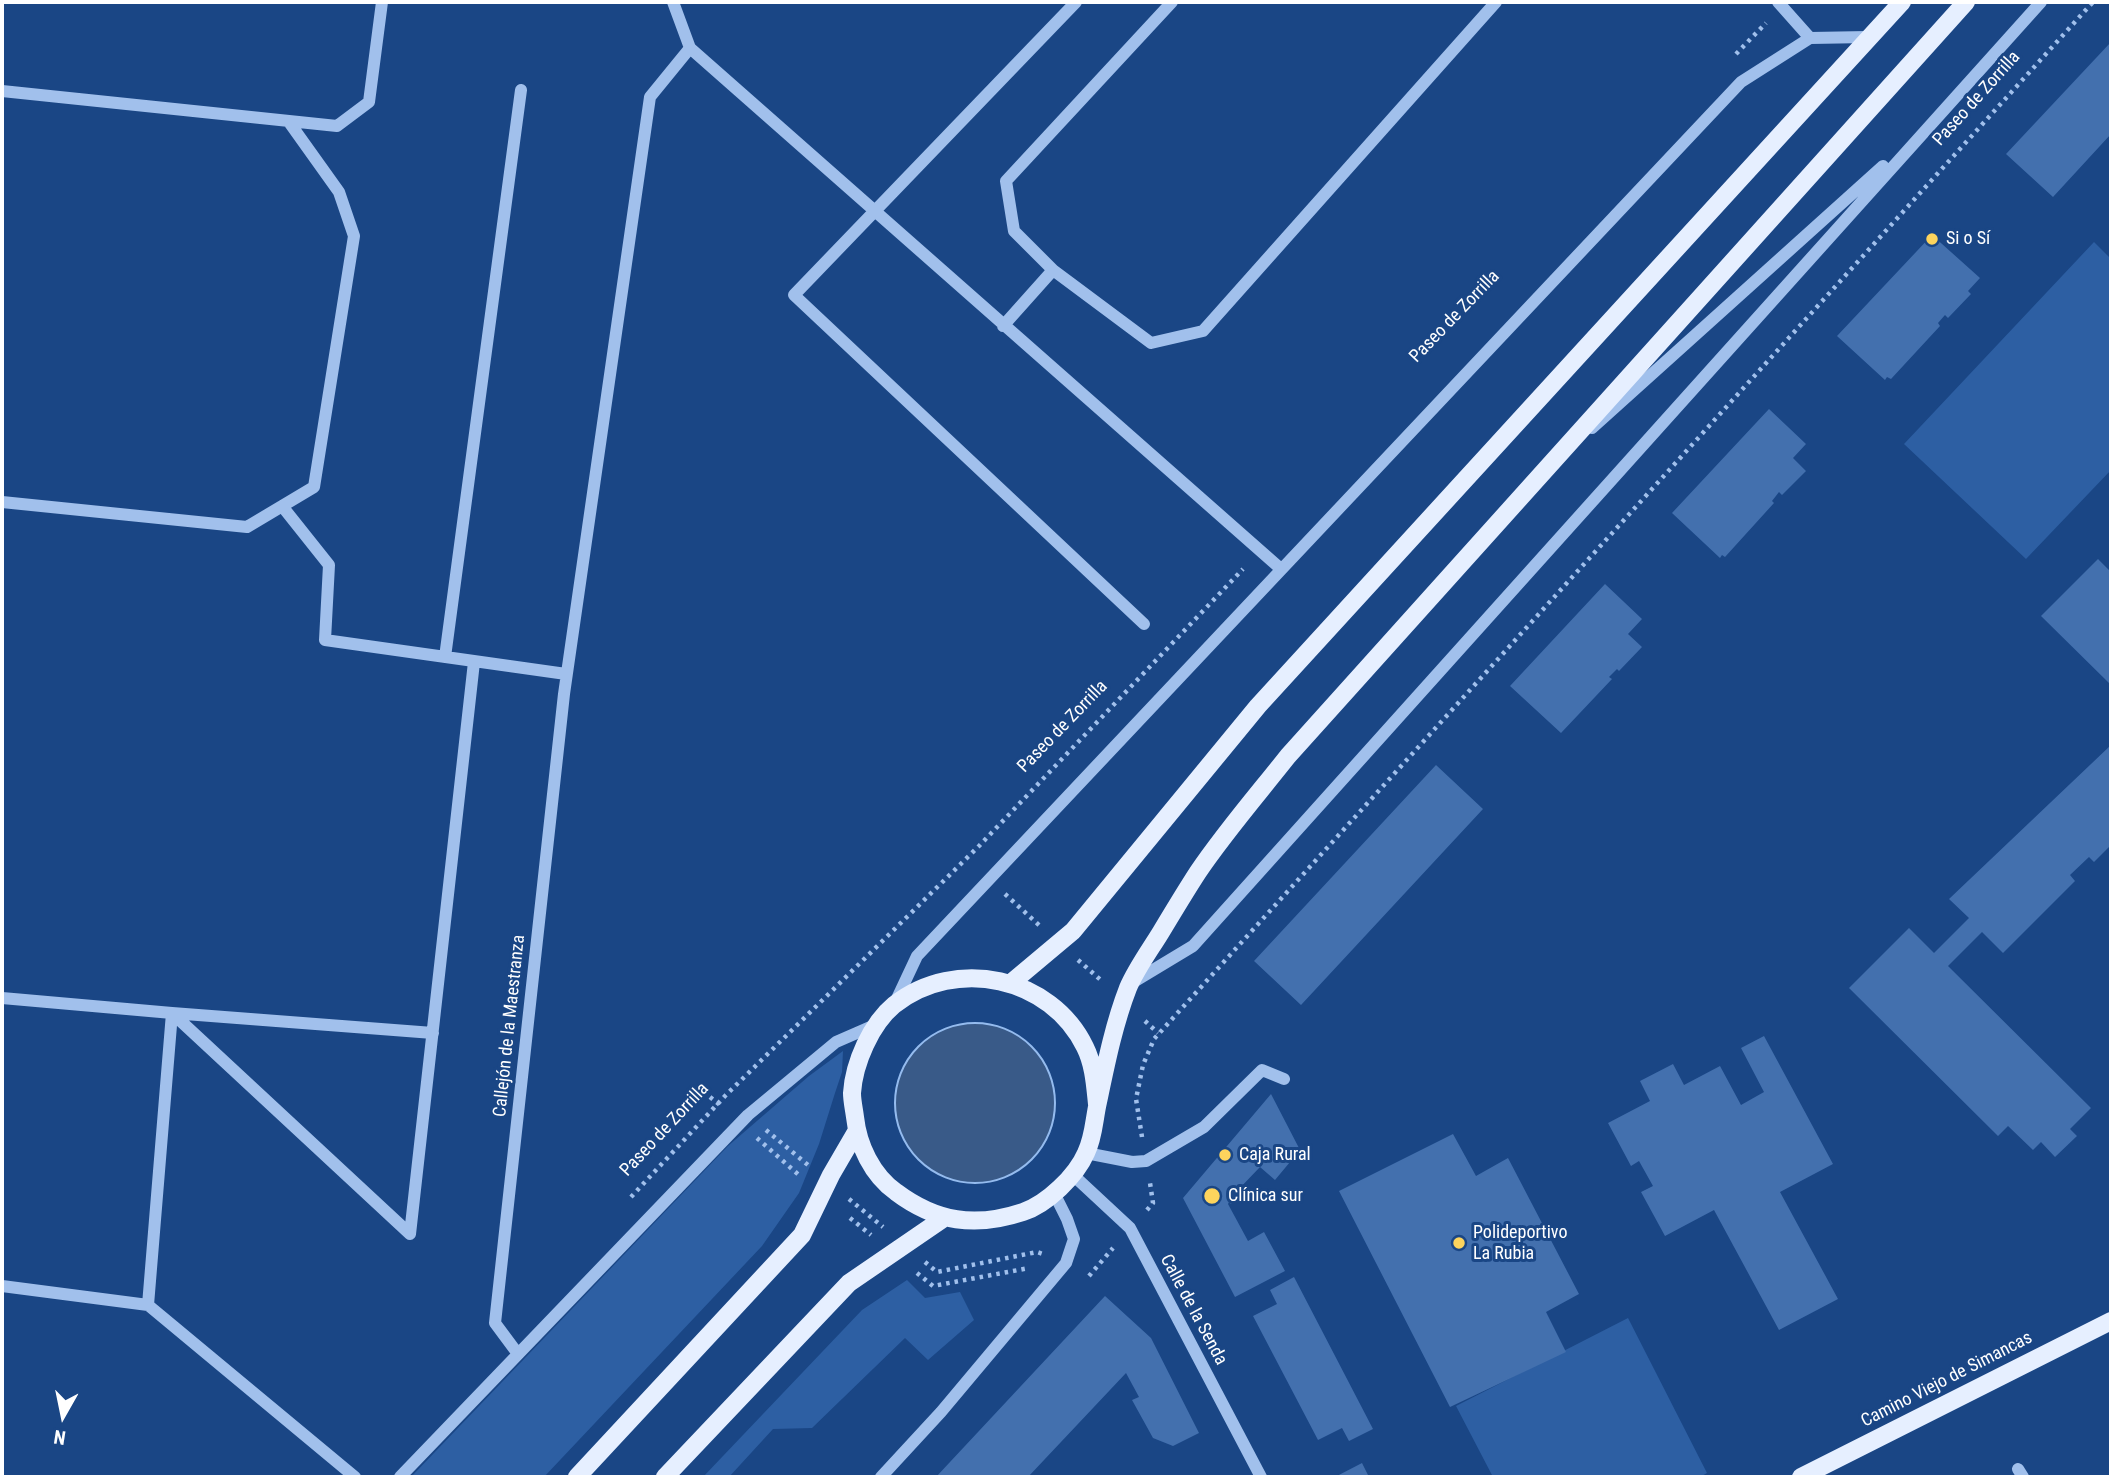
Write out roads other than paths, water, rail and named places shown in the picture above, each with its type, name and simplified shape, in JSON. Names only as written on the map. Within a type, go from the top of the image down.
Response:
[{"type":"main road","points":[[1011,983],[1073,931],[1258,706],[1902,2]]},
{"type":"main road","points":[[1097,1104],[1095,1075],[1085,1047],[1067,1019],[1041,997],[1011,983],[979,978],[946,981],[915,992],[894,1006],[876,1025],[860,1055],[852,1093],[856,1132],[869,1162],[889,1187],[914,1206],[944,1218],[985,1222],[1026,1211],[1073,1175],[1086,1153],[1093,1133],[1097,1104],[1117,1020],[1130,984],[1199,871],[1288,756],[1966,2]]},
{"type":"main road","points":[[577,1477],[802,1235],[831,1175],[856,1132]]},
{"type":"main road","points":[[665,1477],[849,1283],[944,1218]]},
{"type":"main road","name":"Camino Viejo de Simancas","points":[[1801,1477],[2111,1321]]},
{"type":"street","points":[[2,91],[337,126],[369,102],[382,2]]},
{"type":"street","points":[[673,2],[690,48],[1281,569]]},
{"type":"street","points":[[1076,2],[794,295],[1144,624]]},
{"type":"street","points":[[1172,2],[1006,181],[1014,231],[1053,270],[1151,343],[1203,331],[1496,2]]},
{"type":"street","name":"Paseo de Zorrilla","points":[[1130,984],[1193,946],[2041,2]]},
{"type":"street","points":[[1779,4],[1810,38]]},
{"type":"street","points":[[894,1006],[917,956],[1741,82],[1810,38],[1868,37]]},
{"type":"street","name":"Callejón de la Maestranza","points":[[518,1354],[495,1323],[566,674],[650,97],[690,48]]},
{"type":"street","points":[[444,657],[521,90]]},
{"type":"street","points":[[2,502],[247,527],[314,487],[354,236],[339,192],[289,122]]},
{"type":"street","points":[[1543,473],[1932,122]]},
{"type":"street","points":[[1003,326],[1053,270]]},
{"type":"street","points":[[282,506],[329,565],[325,640],[566,674]]},
{"type":"street","points":[[172,1013],[411,1234],[474,662]]},
{"type":"street","points":[[2,998],[433,1033]]},
{"type":"street","points":[[148,1305],[172,1013]]},
{"type":"street","points":[[400,1477],[748,1115],[836,1042],[876,1025]]},
{"type":"street","points":[[1086,1153],[1132,1162],[1146,1161],[1204,1127],[1262,1070],[1284,1079]]},
{"type":"street","name":"Calle de la Senda","points":[[1073,1175],[1130,1228],[1261,1477]]},
{"type":"street","points":[[881,1477],[941,1412],[1066,1264],[1074,1239],[1054,1192]]},
{"type":"street","points":[[2,1286],[148,1305],[355,1477]]},
{"type":"place","name":"Si o Sí","points":[[1932,239]]},
{"type":"place","name":"Caja Rural","points":[[1225,1155]]},
{"type":"place","name":"Clínica sur","points":[[1212,1196]]},
{"type":"place","name":"Polideportivo La Rubia","points":[[1459,1243]]}]
